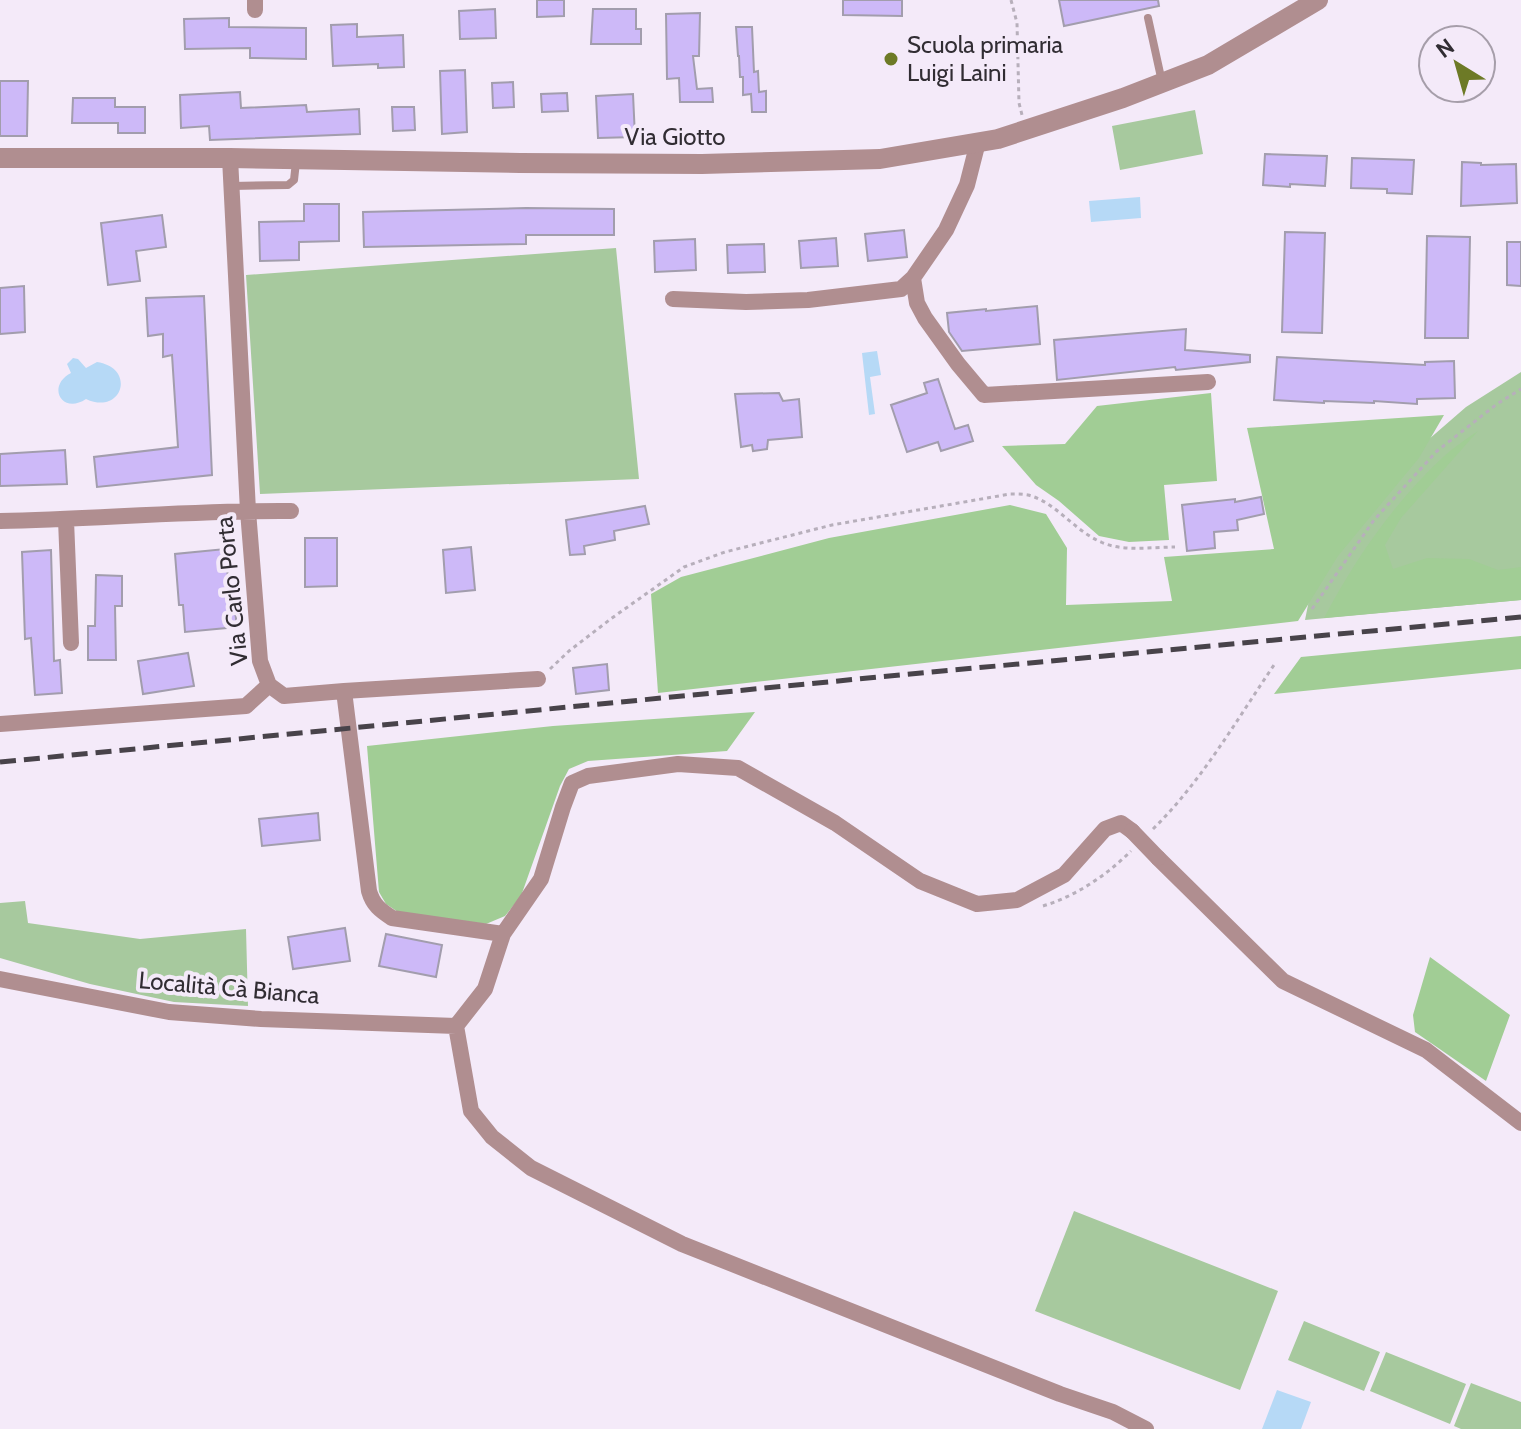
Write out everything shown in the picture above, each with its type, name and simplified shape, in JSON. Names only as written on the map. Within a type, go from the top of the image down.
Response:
[{"type":"street","name":"Via Giotto","points":[[0,158],[702,164],[880,159],[998,139],[1123,98],[1208,65],[1318,0]]},
{"type":"street","points":[[673,299],[746,302],[808,300],[901,289],[913,278],[952,219],[967,185],[978,142]]},
{"type":"street","name":"Via Carlo Porta","points":[[230,158],[248,511],[260,661],[269,685],[284,696],[538,679]]},
{"type":"street","points":[[913,278],[917,303],[925,318],[984,395],[1208,382]]},
{"type":"street","points":[[0,521],[291,511]]},
{"type":"street","points":[[66,520],[71,643]]},
{"type":"street","points":[[0,724],[246,706],[269,685]]},
{"type":"street","points":[[344,691],[372,903],[392,918],[503,934]]},
{"type":"street","points":[[1146,1429],[1113,1412],[1060,1394],[682,1244],[531,1168],[492,1137],[471,1111],[456,1026],[485,989],[503,934],[541,879],[572,783],[588,776],[678,764],[738,768],[835,823],[920,881],[977,904],[1017,900],[1064,875],[1105,829],[1121,823],[1283,981],[1426,1050],[1521,1123]]},
{"type":"street","name":"Località Cà Bianca","points":[[0,979],[169,1012],[261,1019],[456,1026]]},
{"type":"lane","points":[[1148,18],[1162,83]]},
{"type":"lane","points":[[231,186],[288,185],[294,180],[297,159]]},
{"type":"path","points":[[1011,0],[1017,23],[1019,103],[1024,130]]},
{"type":"path","points":[[1312,609],[1374,520],[1437,451],[1521,389]]},
{"type":"path","points":[[538,679],[569,651],[684,567],[725,552],[832,525],[1010,494],[1027,495],[1053,507],[1074,526],[1104,544],[1175,547]]},
{"type":"path","points":[[1153,829],[1173,810],[1206,766],[1274,665]]},
{"type":"path","points":[[1033,909],[1060,901],[1113,868],[1133,849]]},
{"type":"green space","points":[[1195,110],[1203,154],[1120,170],[1112,126]]},
{"type":"green space","points":[[616,248],[639,479],[260,494],[246,275]]},
{"type":"green space","points":[[1521,372],[1521,600],[1305,620],[1311,590],[1413,453],[1466,407]]},
{"type":"green space","points":[[1211,393],[1217,481],[1164,485],[1169,540],[1129,542],[1099,536],[1036,485],[1002,446],[1065,444],[1097,406]]},
{"type":"green space","points":[[1444,415],[1419,458],[1338,556],[1298,621],[658,693],[651,594],[681,577],[829,538],[1010,505],[1046,514],[1067,548],[1066,605],[1172,601],[1164,557],[1274,549],[1247,428]]},
{"type":"green space","points":[[1478,431],[1401,518],[1385,545],[1393,569],[1427,558],[1469,559],[1498,570],[1521,567],[1521,600],[1324,618],[1362,554],[1392,513],[1443,457]]},
{"type":"green space","points":[[1521,636],[1521,669],[1274,694],[1301,657]]},
{"type":"green space","points":[[755,712],[727,751],[588,761],[569,769],[560,786],[521,896],[505,916],[486,924],[398,912],[386,904],[379,892],[367,746],[553,726]]},
{"type":"green space","points":[[25,901],[28,923],[140,939],[246,929],[248,1006],[174,1002],[90,984],[0,958],[0,903]]},
{"type":"green space","points":[[1430,957],[1510,1015],[1486,1081],[1415,1032],[1413,1015]]},
{"type":"green space","points":[[1074,1211],[1278,1291],[1240,1390],[1035,1311]]},
{"type":"green space","points":[[1304,1321],[1380,1352],[1364,1391],[1288,1360]]},
{"type":"green space","points":[[1386,1352],[1466,1384],[1450,1424],[1370,1391]]},
{"type":"green space","points":[[1471,1383],[1521,1402],[1521,1429],[1461,1429],[1454,1426]]},
{"type":"water","points":[[1140,197],[1141,218],[1091,222],[1089,201]]},
{"type":"water","points":[[877,351],[881,375],[870,377],[875,414],[869,415],[862,353]]},
{"type":"water","points":[[73,358],[86,368],[97,362],[117,373],[121,381],[116,396],[98,403],[86,399],[70,404],[64,401],[58,391],[59,385],[71,373],[67,364]]},
{"type":"water","points":[[1277,1390],[1311,1402],[1301,1429],[1262,1429]]},
{"type":"building","points":[[537,0],[564,0],[564,16],[537,17]]},
{"type":"building","points":[[843,0],[902,0],[902,16],[843,15]]},
{"type":"building","points":[[1059,0],[1158,0],[1159,6],[1064,26]]},
{"type":"building","points":[[495,9],[496,38],[460,39],[459,11]]},
{"type":"building","points":[[593,9],[636,9],[636,29],[641,29],[641,44],[591,44]]},
{"type":"building","points":[[700,13],[699,56],[693,56],[697,89],[712,88],[713,102],[680,102],[679,78],[667,79],[666,14]]},
{"type":"building","points":[[229,18],[229,27],[306,28],[306,59],[250,58],[250,48],[185,49],[184,19]]},
{"type":"building","points":[[357,24],[357,37],[403,35],[404,67],[378,68],[378,64],[333,66],[331,25]]},
{"type":"building","points":[[736,27],[752,27],[754,72],[758,71],[759,92],[766,91],[766,112],[752,112],[751,94],[743,95]]},
{"type":"building","points":[[465,70],[467,132],[442,134],[440,71]]},
{"type":"building","points":[[0,81],[28,81],[27,136],[0,136]]},
{"type":"building","points":[[513,82],[514,107],[493,108],[492,83]]},
{"type":"building","points":[[240,92],[241,108],[306,105],[307,112],[359,109],[360,134],[210,140],[209,126],[181,128],[180,95]]},
{"type":"building","points":[[567,93],[568,111],[542,112],[541,94]]},
{"type":"building","points":[[633,94],[635,137],[598,138],[596,96]]},
{"type":"building","points":[[73,98],[115,98],[115,107],[145,107],[145,133],[118,133],[118,123],[72,123]]},
{"type":"building","points":[[392,107],[414,107],[415,130],[393,131]]},
{"type":"building","points":[[1265,154],[1327,156],[1325,186],[1263,185]]},
{"type":"building","points":[[1352,158],[1414,160],[1412,194],[1387,193],[1387,189],[1351,188]]},
{"type":"building","points":[[1462,162],[1516,164],[1517,203],[1461,206]]},
{"type":"building","points":[[304,204],[339,204],[339,241],[299,242],[299,260],[260,261],[259,222],[304,221]]},
{"type":"building","points":[[614,209],[614,235],[526,235],[526,244],[364,247],[363,212]]},
{"type":"building","points":[[162,215],[166,247],[136,251],[140,281],[108,285],[101,223]]},
{"type":"building","points":[[904,230],[907,257],[868,261],[865,234]]},
{"type":"building","points":[[1285,232],[1325,233],[1322,333],[1282,332]]},
{"type":"building","points":[[1427,236],[1470,237],[1468,338],[1425,338]]},
{"type":"building","points":[[836,238],[838,266],[801,268],[799,241]]},
{"type":"building","points":[[695,239],[696,270],[655,272],[654,241]]},
{"type":"building","points":[[1507,242],[1521,242],[1521,286],[1507,285]]},
{"type":"building","points":[[764,244],[765,272],[728,273],[727,245]]},
{"type":"building","points":[[24,286],[25,332],[0,334],[0,288]]},
{"type":"building","points":[[204,296],[212,475],[97,487],[94,457],[178,447],[172,355],[163,357],[163,334],[148,336],[146,298]]},
{"type":"building","points":[[1037,306],[1040,344],[962,351],[949,332],[947,313]]},
{"type":"building","points":[[1186,329],[1185,350],[1250,355],[1250,362],[1057,380],[1054,340]]},
{"type":"building","points":[[1277,357],[1425,365],[1425,362],[1454,361],[1455,398],[1417,399],[1417,404],[1274,400]]},
{"type":"building","points":[[938,379],[955,429],[968,425],[973,441],[941,451],[938,442],[907,452],[891,405],[927,393],[924,383]]},
{"type":"building","points":[[779,393],[783,401],[799,399],[802,437],[768,440],[767,449],[753,451],[752,445],[741,447],[735,394]]},
{"type":"building","points":[[65,450],[67,484],[0,486],[0,454]]},
{"type":"building","points":[[1261,497],[1264,514],[1237,520],[1238,530],[1214,532],[1215,548],[1187,551],[1182,505]]},
{"type":"building","points":[[645,506],[649,524],[614,531],[615,540],[584,546],[585,554],[570,555],[566,520]]},
{"type":"building","points":[[305,538],[337,538],[337,586],[305,587]]},
{"type":"building","points":[[471,547],[475,590],[446,593],[443,550]]},
{"type":"building","points":[[225,549],[237,627],[185,632],[183,605],[179,605],[175,554]]},
{"type":"building","points":[[51,550],[54,661],[60,660],[62,693],[35,695],[31,638],[25,639],[22,552]]},
{"type":"building","points":[[96,575],[122,576],[122,606],[115,606],[116,660],[88,660],[88,626],[95,626]]},
{"type":"building","points":[[188,653],[194,686],[143,694],[138,661]]},
{"type":"building","points":[[607,664],[609,690],[576,694],[573,668]]},
{"type":"building","points":[[318,813],[320,840],[262,846],[259,819]]},
{"type":"building","points":[[345,928],[350,961],[293,969],[288,937]]},
{"type":"building","points":[[386,934],[442,945],[436,977],[379,966]]},
{"type":"railway","points":[[0,762],[1521,617]]},
{"type":"place","name":"Scuola primaria Luigi Laini","points":[[891,59]]}]
